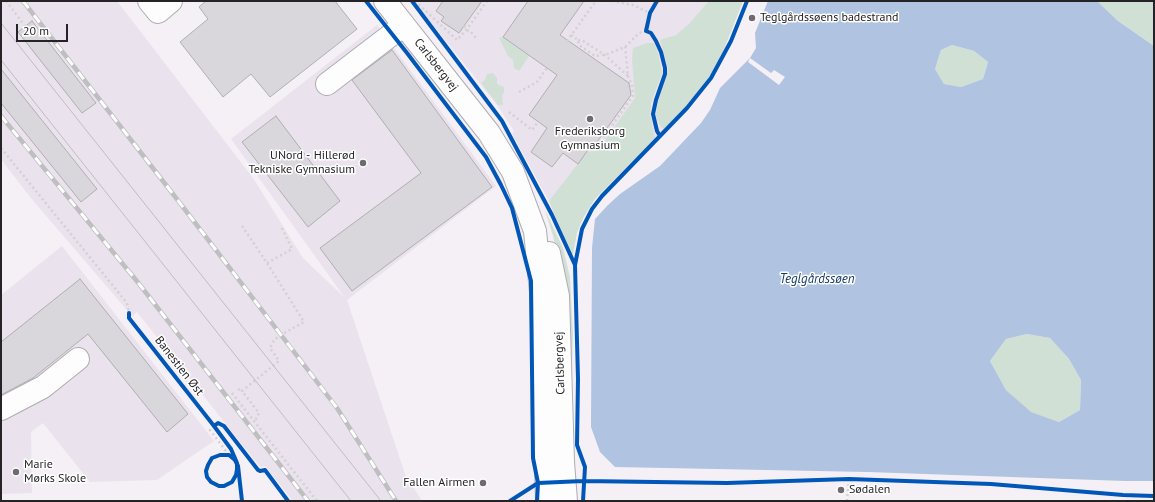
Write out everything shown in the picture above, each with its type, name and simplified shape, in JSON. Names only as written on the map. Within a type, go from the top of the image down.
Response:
[{"type":"street","points":[[149,1],[158,12],[171,1]]},
{"type":"street","name":"Carlsbergvej","points":[[385,1],[489,133],[512,172],[535,231],[541,292],[548,501]]},
{"type":"street","points":[[328,84],[404,25]]},
{"type":"street","name":"Carlsbergvej","points":[[535,231],[547,245],[558,296],[563,462],[566,501]]},
{"type":"street","points":[[1,409],[44,387],[78,360]]},
{"type":"path","points":[[6,1],[26,26]]},
{"type":"path","points":[[413,1],[425,18]]},
{"type":"path","points":[[413,1],[457,40],[467,29],[487,1]]},
{"type":"path","points":[[567,41],[596,1]]},
{"type":"path","points":[[612,1],[633,5],[650,13]]},
{"type":"path","points":[[649,19],[650,13],[654,7]]},
{"type":"path","points":[[578,40],[579,45],[595,56],[605,55],[625,47],[639,33],[649,32],[648,25]]},
{"type":"path","points":[[464,26],[477,40]]},
{"type":"path","points":[[571,35],[605,55],[628,76]]},
{"type":"path","points":[[589,149],[596,148],[633,96],[632,85],[628,76],[625,47]]},
{"type":"path","points":[[519,92],[537,82],[547,68]]},
{"type":"path","points":[[509,112],[532,130],[538,122]]},
{"type":"path","points":[[1,148],[126,303],[129,316]]},
{"type":"path","points":[[242,226],[304,322],[274,340],[270,348],[279,361],[242,391]]},
{"type":"path","points":[[267,263],[292,250],[282,228]]},
{"type":"path","points":[[238,389],[242,391],[259,413],[255,421]]},
{"type":"path","points":[[232,393],[317,501]]},
{"type":"path","points":[[209,420],[216,426],[210,430],[230,456]]},
{"type":"path","points":[[223,438],[231,449],[230,456]]},
{"type":"path","points":[[847,501],[849,479]]},
{"type":"path","points":[[842,480],[857,480]]},
{"type":"shaded area","points":[[1,1],[117,1],[253,178],[303,258],[345,298],[231,139],[377,25],[496,186],[347,300],[405,474],[422,501],[293,501],[265,466],[260,467],[137,312],[132,316],[30,197],[1,159]]},
{"type":"shaded area","name":"Frederiksborg Gymnasium","points":[[414,1],[743,1],[721,57],[711,74],[694,97],[617,177],[561,229],[549,201],[512,134],[514,131],[497,105]]},
{"type":"shaded area","points":[[709,1],[743,1],[723,51],[711,74],[694,97],[664,129],[661,127],[656,116],[657,106],[668,68],[660,40],[676,35],[689,24]]},
{"type":"shaded area","points":[[1097,1],[1154,1],[1154,46],[1118,21]]},
{"type":"shaded area","points":[[503,37],[529,56],[519,71],[514,68],[513,60],[508,56],[499,38]]},
{"type":"shaded area","points":[[647,43],[654,43],[658,53],[662,73],[651,103],[650,114],[655,138],[595,199],[583,218],[577,233],[573,254],[570,255],[549,201],[587,152],[598,150],[635,98],[632,59],[633,48]]},
{"type":"shaded area","points":[[952,45],[974,51],[988,62],[983,79],[961,87],[944,84],[935,69],[941,50]]},
{"type":"shaded area","points":[[493,73],[497,78],[497,84],[504,87],[504,93],[502,95],[503,105],[498,105],[481,83],[485,80],[487,74]]},
{"type":"shaded area","points":[[545,210],[563,248],[570,277],[573,334],[572,367],[569,360],[564,284],[553,236]]},
{"type":"shaded area","points":[[62,246],[214,441],[157,480],[90,482],[43,423],[31,432],[32,493],[1,494],[1,295]]},
{"type":"shaded area","points":[[1027,334],[1050,338],[1069,359],[1081,380],[1080,410],[1059,422],[1030,412],[1006,390],[990,361],[1006,339]]},
{"type":"water","name":"Teglgårdssøen","points":[[768,1],[1097,1],[1118,21],[1154,46],[1154,481],[868,472],[615,467],[600,452],[591,427],[592,248],[595,219],[620,194],[660,166],[701,123],[710,110],[720,88],[750,58],[756,48],[755,33]],"holes":[[[952,45],[974,51],[988,62],[983,79],[961,87],[944,84],[935,69],[941,50]],[[1027,334],[1050,338],[1069,359],[1081,380],[1080,410],[1059,422],[1031,412],[1006,390],[990,361],[1006,339]]]},
{"type":"pier","points":[[750,58],[771,73],[774,70],[785,77],[779,85],[748,62]]},
{"type":"building","points":[[206,1],[335,1],[357,29],[270,97],[251,74],[223,97],[180,42],[208,19],[199,7]]},
{"type":"building","points":[[443,1],[482,1],[459,33],[441,21],[444,17],[436,11]]},
{"type":"building","points":[[528,1],[584,1],[560,35],[629,83],[631,95],[594,146],[590,147],[578,164],[563,153],[552,167],[531,152],[547,128],[529,115],[557,75],[503,37]]},
{"type":"building","points":[[32,21],[96,103],[82,113],[18,32]]},
{"type":"building","points":[[392,50],[492,187],[352,291],[320,248],[421,173],[352,80]]},
{"type":"building","points":[[1,69],[97,189],[81,202],[1,103]]},
{"type":"building","points":[[276,116],[340,201],[308,227],[242,142]]},
{"type":"building","points":[[80,279],[188,414],[167,432],[88,334],[33,378],[1,395],[1,342]]},
{"type":"tram line","points":[[1,23],[381,501]]},
{"type":"tram line","points":[[1,60],[351,501]]},
{"type":"railway","points":[[23,1],[337,408],[396,501]]},
{"type":"railway","points":[[1,116],[136,280],[308,501]]},
{"type":"cycle path","points":[[366,1],[486,157],[512,208],[531,281],[533,458],[538,483],[510,501]]},
{"type":"cycle path","points":[[412,1],[502,121],[552,215],[575,265]]},
{"type":"cycle path","points":[[657,1],[650,13],[646,31],[651,33],[656,41],[661,52],[665,68],[665,74],[653,114],[657,131],[660,136]]},
{"type":"cycle path","points":[[583,501],[585,467],[577,445],[578,379],[575,265],[582,229],[592,209],[602,196],[687,108],[711,78],[731,41],[747,1]]},
{"type":"cycle path","name":"Banestien Øst","points":[[129,313],[129,318],[231,449],[237,463],[237,469],[236,475],[232,482],[224,486],[219,486],[211,482],[207,477],[206,471],[212,458],[220,455],[229,455],[235,460],[238,466],[242,501]]},
{"type":"cycle path","points":[[214,426],[218,423],[224,426],[258,470],[265,470],[288,501]]},
{"type":"cycle path","points":[[537,501],[538,483],[583,481],[727,483],[849,479],[991,484],[1123,495],[1154,496]]},
{"type":"place","name":"Teglgårdssøens badestrand","points":[[752,18]]},
{"type":"place","name":"Frederiksborg Gymnasium","points":[[590,119]]},
{"type":"place","name":"UNord - Hillerød Tekniske Gymnasium","points":[[363,163]]},
{"type":"place","name":"Marie Mørks Skole","points":[[16,472]]},
{"type":"place","name":"Fallen Airmen","points":[[483,483]]},
{"type":"place","name":"Sødalen","points":[[841,490]]}]
